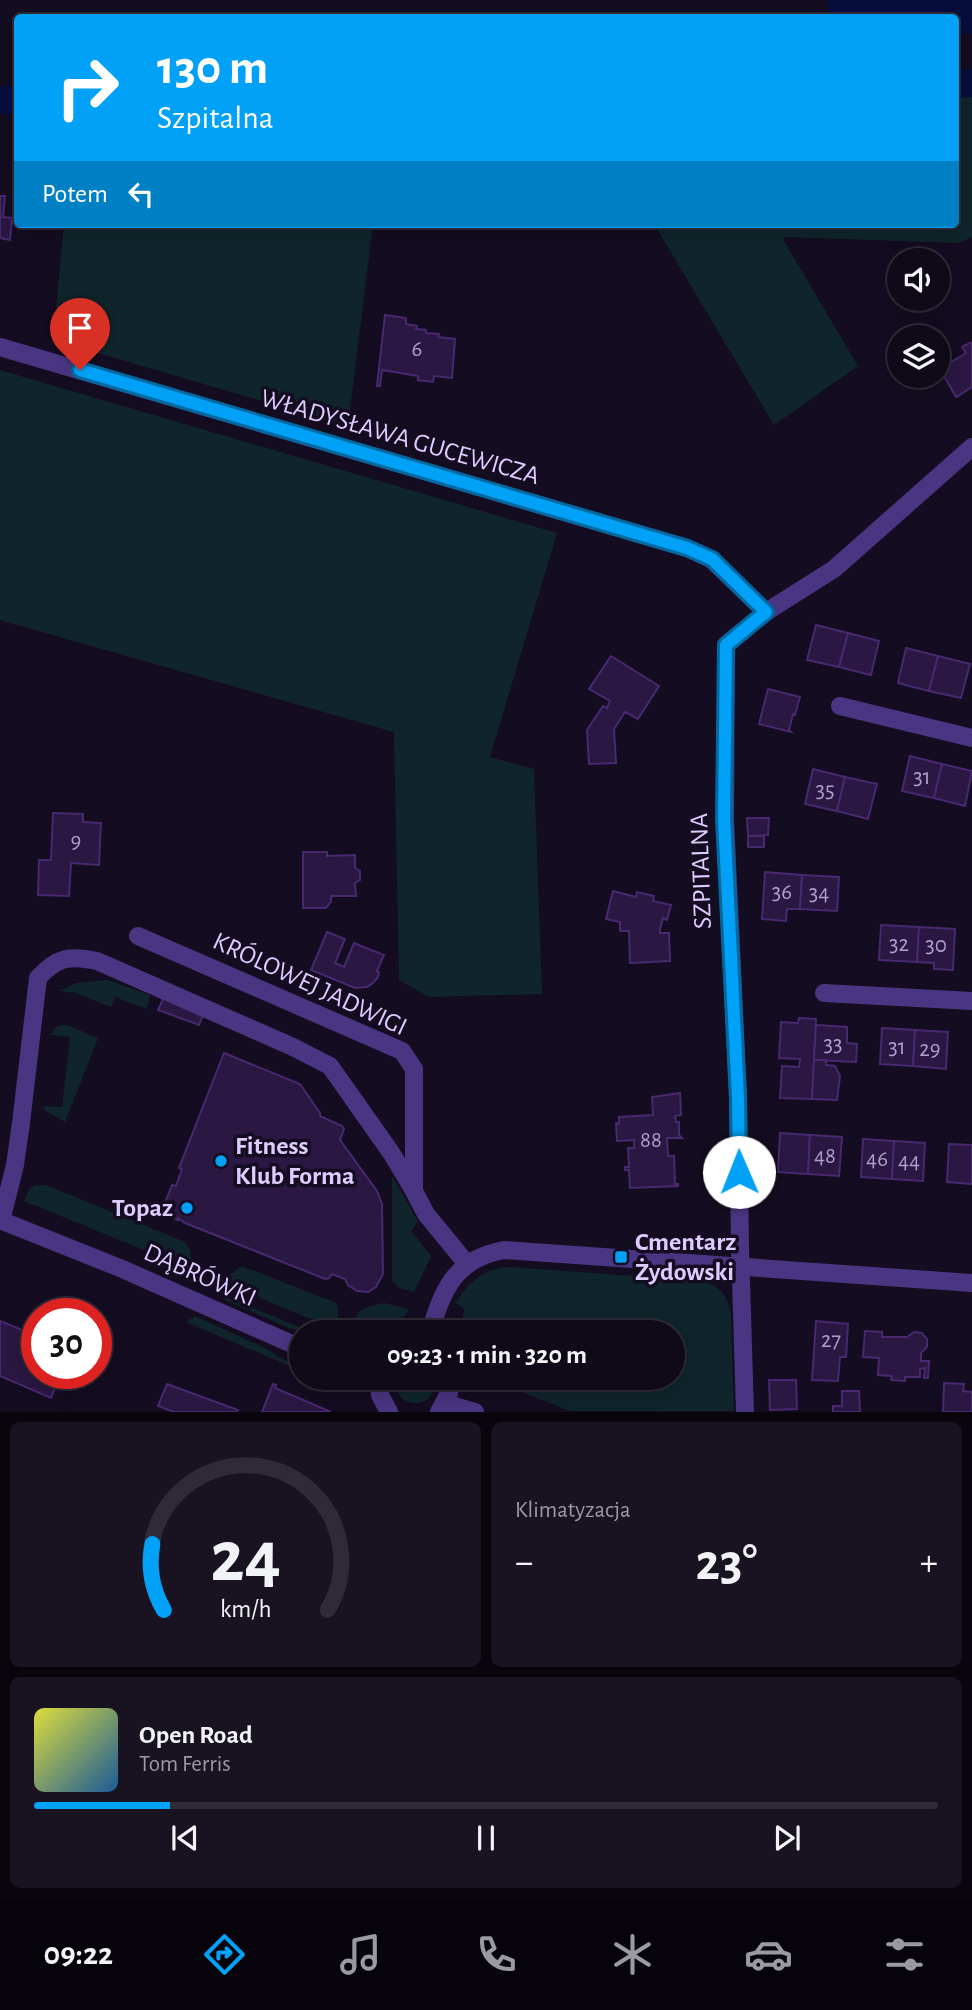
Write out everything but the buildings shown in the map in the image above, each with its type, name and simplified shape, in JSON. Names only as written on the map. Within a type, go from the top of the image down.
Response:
[{"type":"street","name":"WŁADYSŁAWA GUCEWICZA","points":[[0,347],[687,548],[712,559],[766,612]]},
{"type":"street","name":"SZPITALNA","points":[[745,1412],[738,1097],[724,819],[726,645],[766,612],[834,569],[972,447]]},
{"type":"street","points":[[840,706],[972,738]]},
{"type":"street","name":"KRÓLOWEJ JADWIGI","points":[[138,936],[402,1051],[414,1069],[414,1191]]},
{"type":"street","points":[[1,1221],[15,1165],[38,978],[51,964],[65,959],[81,958],[97,961],[293,1047],[330,1066],[392,1154],[426,1214],[467,1264]]},
{"type":"street","points":[[824,993],[972,1001]]},
{"type":"street","name":"DĄBRÓWKI","points":[[1,1221],[120,1268],[289,1343]]},
{"type":"street","points":[[434,1320],[444,1290],[467,1264],[489,1253],[519,1249],[972,1283]]},
{"type":"street","points":[[380,1390],[389,1412]]},
{"type":"street","points":[[449,1390],[442,1407],[475,1412]]},
{"type":"shaded area","points":[[827,0],[972,0],[972,33],[959,34],[959,14],[829,14]]},
{"type":"shaded area","points":[[972,95],[972,237],[959,243],[785,237],[784,241],[858,366],[774,425],[657,229],[618,228],[959,228],[959,97]]},
{"type":"shaded area","points":[[64,228],[373,228],[348,426],[53,340]]},
{"type":"shaded area","points":[[0,370],[557,533],[490,757],[534,769],[542,994],[429,997],[399,980],[394,732],[0,620]]},
{"type":"shaded area","points":[[107,980],[150,995],[147,1009],[115,997],[111,1007],[76,993],[59,991],[76,983]]},
{"type":"shaded area","points":[[62,1025],[98,1038],[65,1122],[46,1111],[43,1106],[62,1107],[70,1037],[50,1035],[56,1027]]},
{"type":"shaded area","points":[[392,1176],[418,1221],[411,1231],[431,1256],[414,1292],[399,1288],[392,1280]]},
{"type":"shaded area","points":[[36,1185],[46,1185],[185,1242],[190,1250],[193,1270],[24,1201],[29,1189]]},
{"type":"shaded area","points":[[242,1266],[336,1303],[338,1316],[336,1320],[313,1320],[225,1283],[228,1276]]},
{"type":"shaded area","points":[[499,1268],[706,1281],[712,1284],[723,1294],[731,1313],[734,1411],[570,1411],[517,1390],[685,1390],[685,1320],[462,1320],[464,1308],[455,1303],[477,1278]]},
{"type":"shaded area","points":[[222,1295],[289,1323],[289,1328],[225,1300]]},
{"type":"shaded area","points":[[384,1303],[409,1309],[400,1320],[355,1320],[361,1310]]},
{"type":"shaded area","points":[[195,1316],[265,1348],[289,1363],[289,1366],[186,1322]]},
{"type":"shaded area","points":[[398,1390],[433,1390],[424,1402],[407,1402]]},
{"type":"waterway","points":[[959,84],[972,83]]},
{"type":"waterway","points":[[0,100],[14,100]]},
{"type":"place","name":"Fitness Klub Forma","points":[[221,1161]]},
{"type":"place","name":"Topaz","points":[[187,1208]]},
{"type":"place","name":"Cmentarz Żydowski","points":[[621,1257]]},
{"type":"route","points":[[80,370],[687,548],[712,559],[766,612],[726,645],[724,819],[738,1097],[739,1172]]}]
